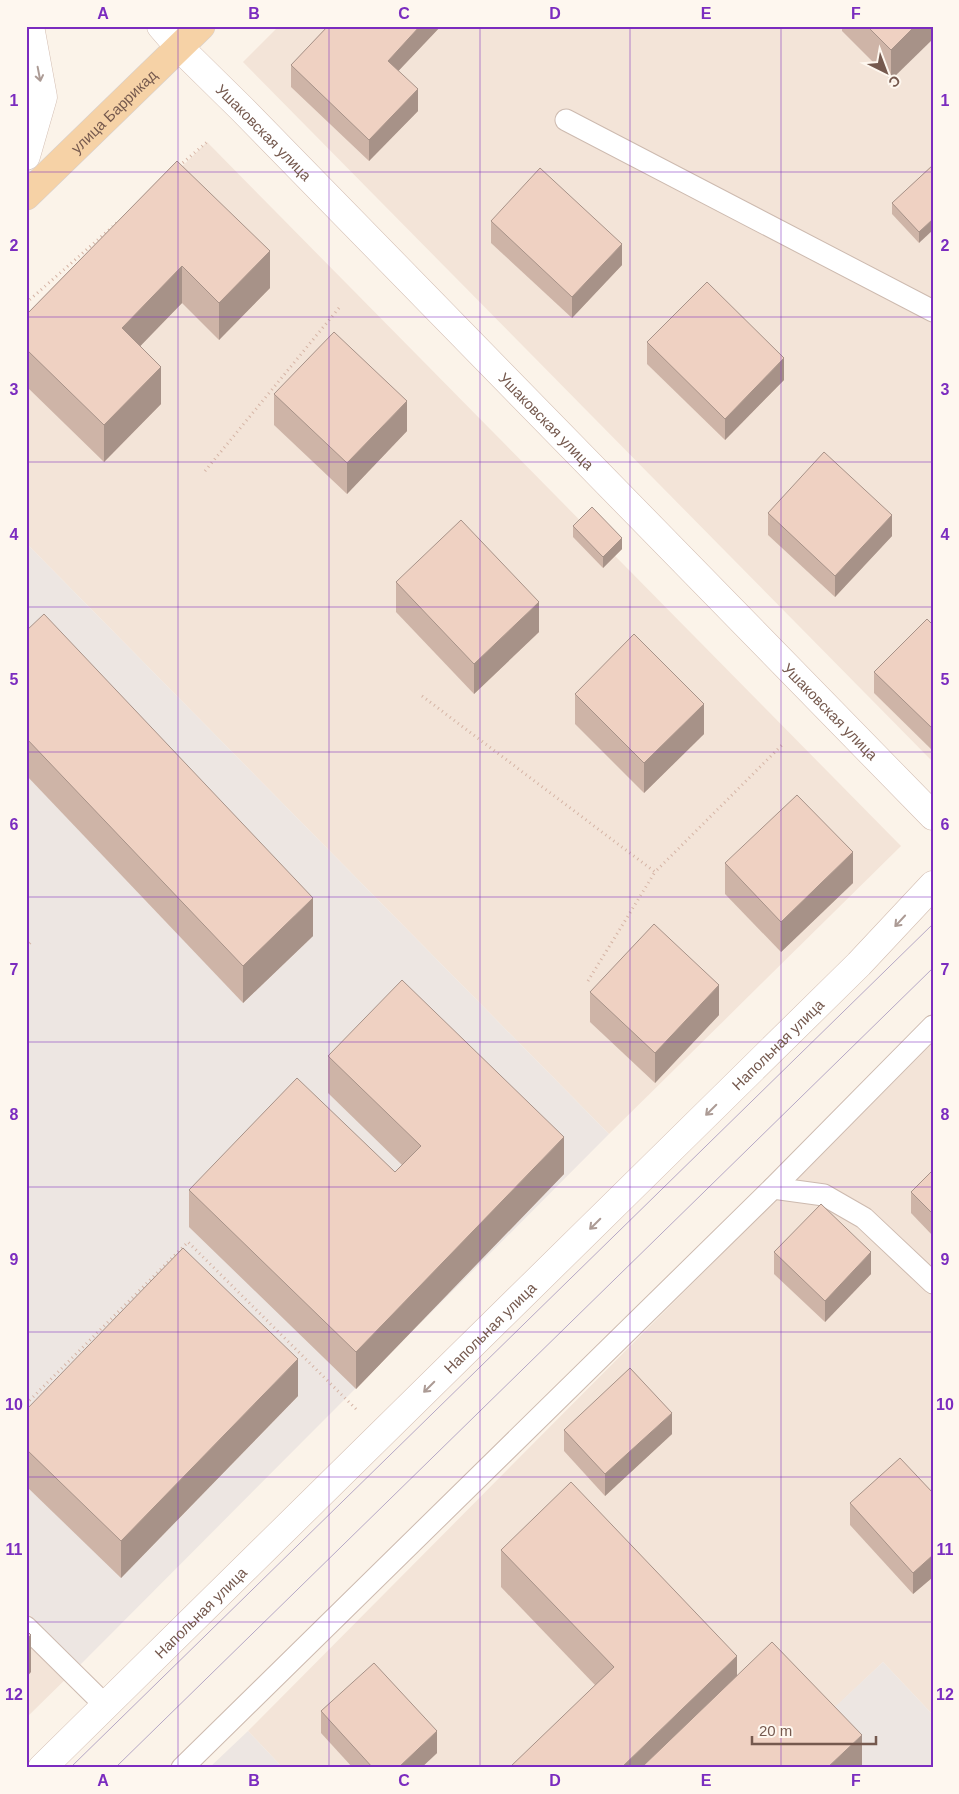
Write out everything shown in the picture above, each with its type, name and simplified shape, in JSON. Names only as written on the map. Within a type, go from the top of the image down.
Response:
[{"type":"main road","name":"улица Баррикад","points":[[26,196],[202,26]]},
{"type":"street","points":[[26,156],[43,97],[30,26]]},
{"type":"street","name":"Ушаковская улица","points":[[161,26],[180,48],[249,116],[933,816]]},
{"type":"street","name":"Напольная улица","points":[[42,1768],[859,964],[933,885]]},
{"type":"lane","points":[[566,120],[933,310]]},
{"type":"lane","points":[[182,1768],[773,1188],[933,1026]]},
{"type":"lane","points":[[773,1188],[824,1195],[864,1218],[933,1283]]},
{"type":"lane","points":[[26,1627],[106,1706]]},
{"type":"path","points":[[174,172],[207,142]]},
{"type":"path","points":[[26,304],[124,216]]},
{"type":"path","points":[[205,471],[339,308]]},
{"type":"path","points":[[422,696],[654,872]]},
{"type":"path","points":[[588,982],[654,872],[784,744]]},
{"type":"path","points":[[26,947],[32,941]]},
{"type":"path","points":[[26,1404],[188,1242],[356,1409]]},
{"type":"shaded area","points":[[279,26],[933,26],[933,762],[243,62]]},
{"type":"shaded area","points":[[207,142],[901,846],[609,1134],[26,543],[26,319]]},
{"type":"shaded area","points":[[26,543],[609,1134],[80,1665],[26,1611]]},
{"type":"shaded area","points":[[933,1041],[933,1715],[883,1662],[806,1735],[644,1768],[283,1768],[248,1731]]},
{"type":"shaded area","points":[[26,1611],[80,1665],[26,1718]]},
{"type":"shaded area","points":[[883,1662],[933,1715],[933,1768],[644,1768],[806,1734]]},
{"type":"shaded area","points":[[248,1731],[283,1768],[209,1768]]},
{"type":"building","points":[[328,26],[420,26],[388,61],[418,89],[369,140],[291,65]]},
{"type":"building","points":[[867,26],[915,26],[891,50]]},
{"type":"building","points":[[177,161],[270,251],[219,303],[182,266],[122,328],[161,367],[104,425],[26,349],[26,315]]},
{"type":"building","points":[[933,165],[933,219],[919,232],[892,203]]},
{"type":"building","points":[[540,168],[622,244],[572,297],[491,221]]},
{"type":"building","points":[[707,282],[784,358],[725,419],[647,342]]},
{"type":"building","points":[[334,332],[407,401],[347,463],[274,394]]},
{"type":"building","points":[[824,452],[892,515],[835,576],[768,513]]},
{"type":"building","points":[[592,507],[622,538],[603,557],[573,526]]},
{"type":"building","points":[[461,520],[539,602],[474,664],[396,582]]},
{"type":"building","points":[[44,614],[313,898],[243,966],[26,738],[26,631]]},
{"type":"building","points":[[927,619],[933,625],[933,729],[874,672]]},
{"type":"building","points":[[634,634],[704,704],[644,763],[575,694]]},
{"type":"building","points":[[797,795],[853,852],[781,922],[725,863]]},
{"type":"building","points":[[654,924],[719,985],[655,1053],[590,992]]},
{"type":"building","points":[[402,980],[564,1137],[356,1352],[189,1190],[297,1078],[395,1172],[421,1146],[328,1056]]},
{"type":"building","points":[[933,1170],[933,1214],[911,1192]]},
{"type":"building","points":[[821,1204],[871,1252],[825,1301],[774,1252]]},
{"type":"building","points":[[183,1248],[298,1359],[121,1541],[26,1449],[26,1410]]},
{"type":"building","points":[[630,1368],[672,1413],[605,1474],[564,1430]]},
{"type":"building","points":[[900,1458],[933,1493],[933,1555],[913,1573],[850,1503]]},
{"type":"building","points":[[571,1482],[737,1656],[621,1768],[509,1768],[614,1667],[501,1550]]},
{"type":"building","points":[[26,1630],[31,1635],[26,1640]]},
{"type":"building","points":[[772,1642],[862,1735],[827,1768],[641,1768]]},
{"type":"building","points":[[374,1663],[437,1731],[398,1768],[373,1768],[321,1711]]},
{"type":"tram line","points":[[70,1768],[933,924]]},
{"type":"tram line","points":[[115,1768],[933,968]]}]
